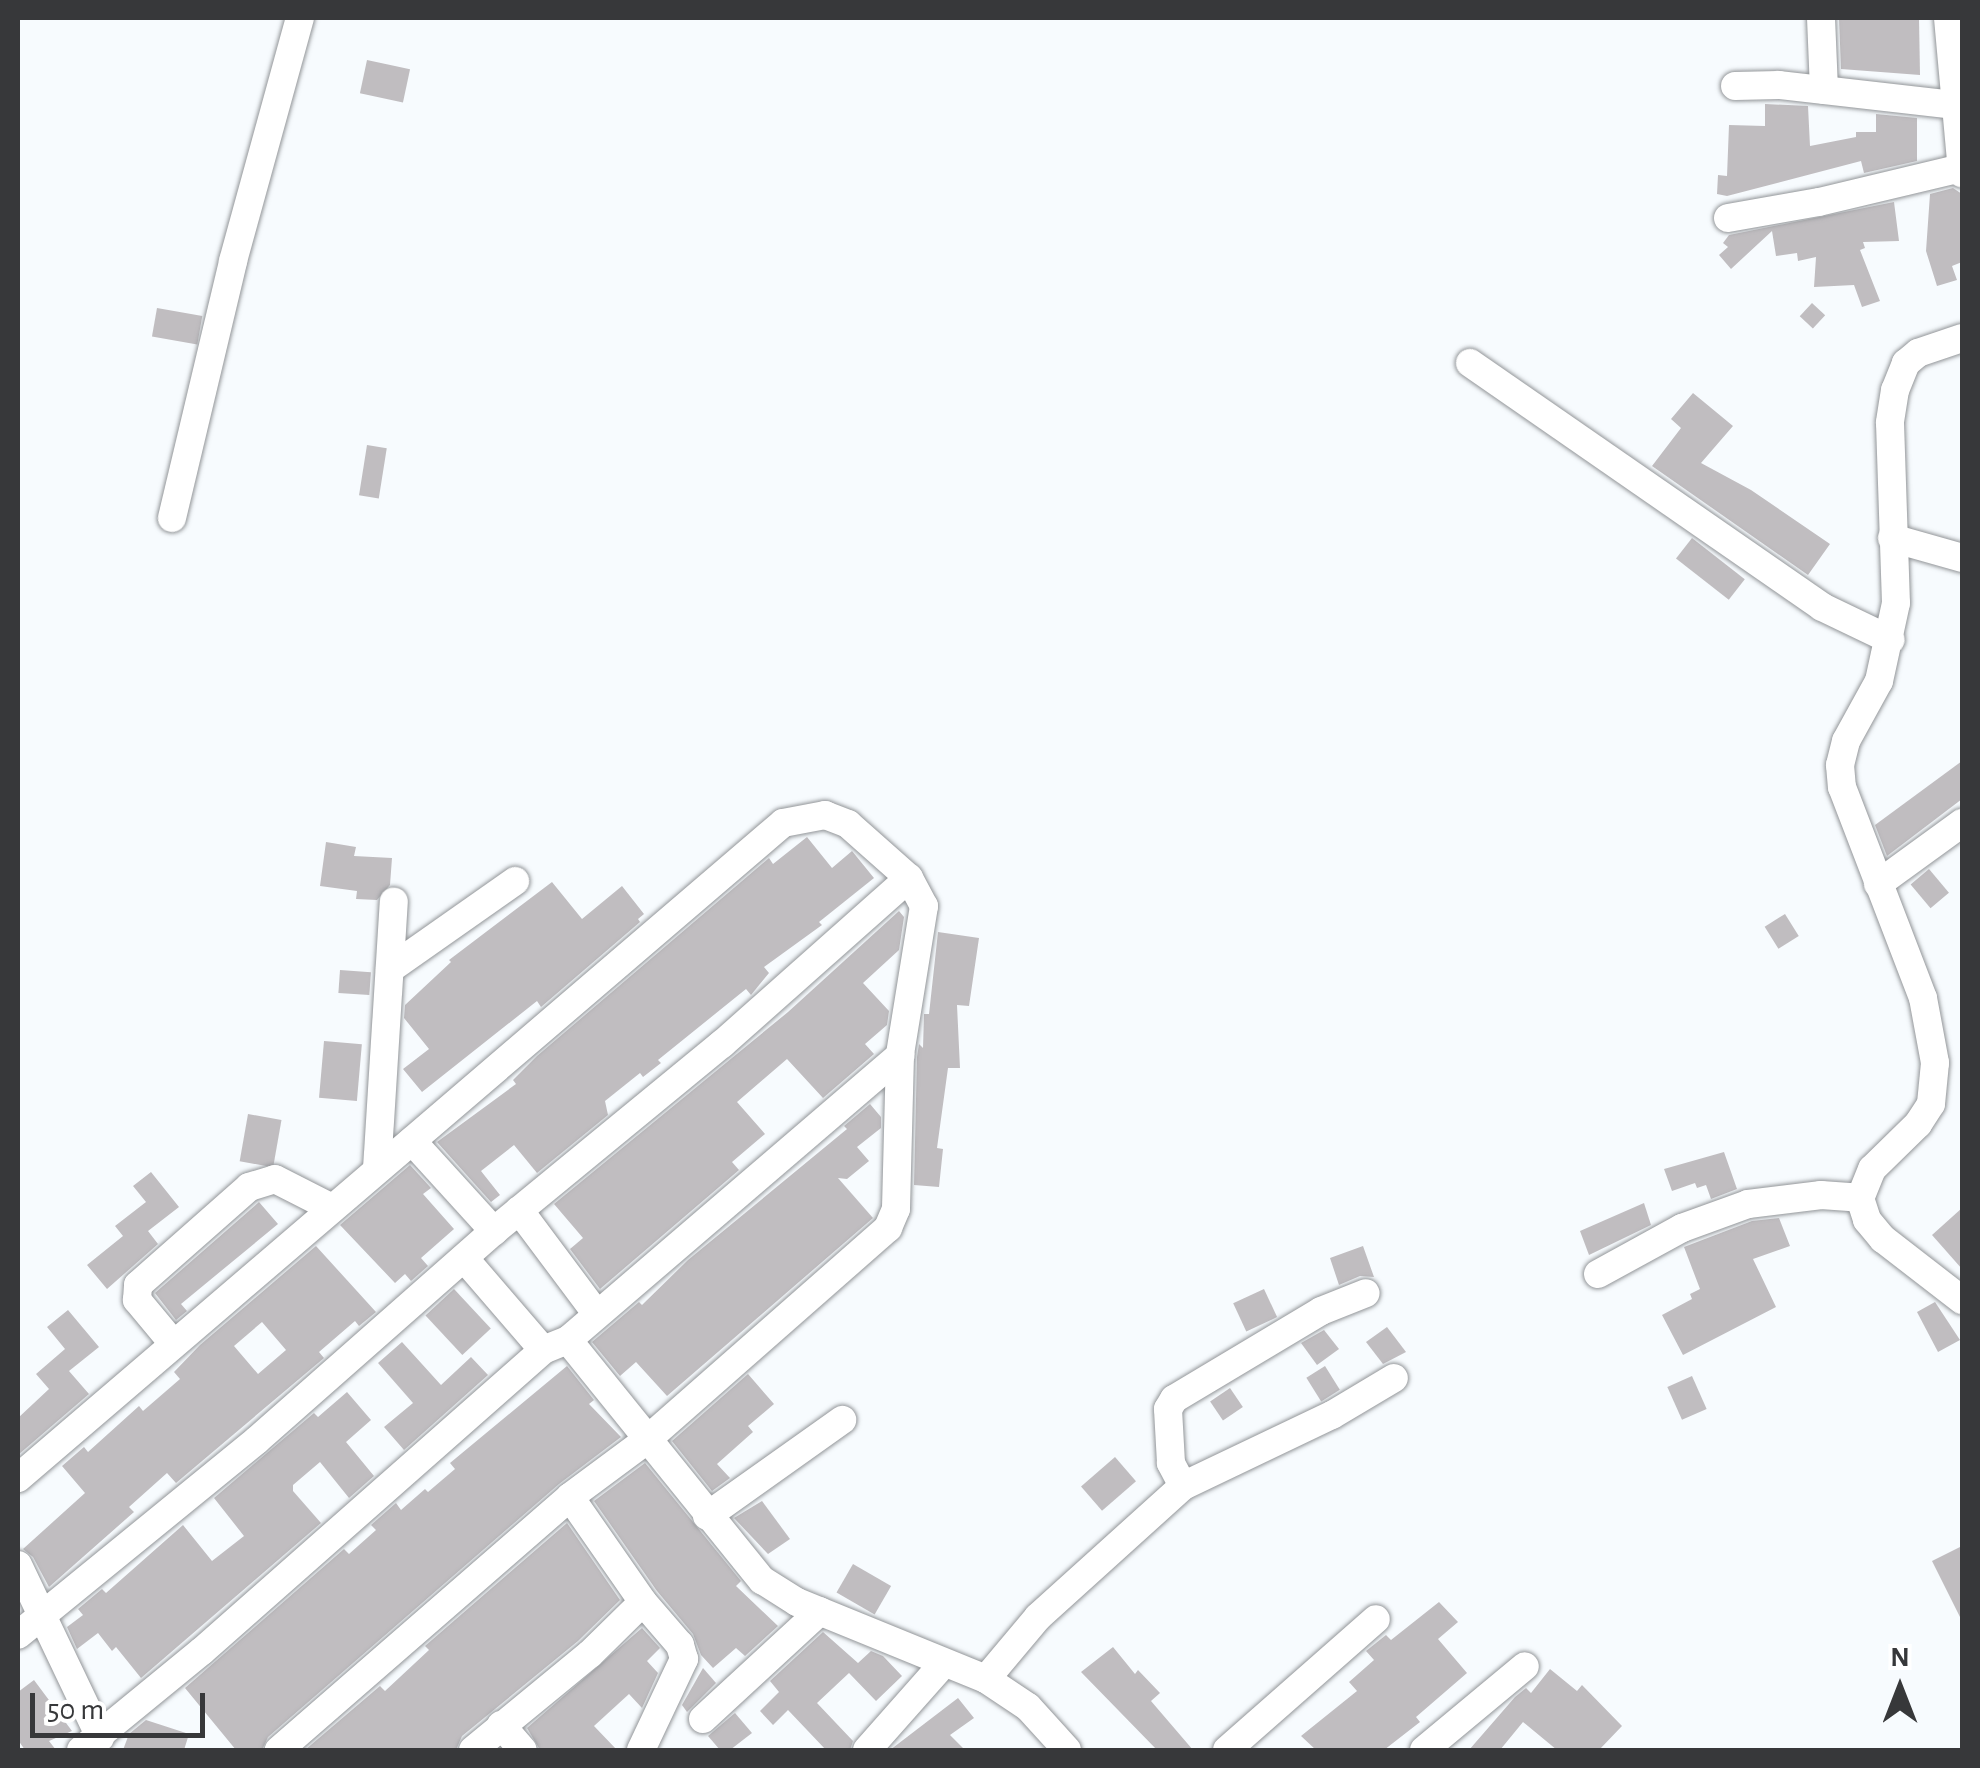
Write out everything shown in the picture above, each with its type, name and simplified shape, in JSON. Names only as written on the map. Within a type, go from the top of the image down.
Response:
[{"type":"street","points":[[172,518],[234,262],[300,18]]},
{"type":"street","points":[[1822,18],[1824,90]]},
{"type":"street","points":[[1728,218],[1820,202],[1962,169],[1948,18]]},
{"type":"street","points":[[1735,86],[1824,90],[1954,105]]},
{"type":"street","points":[[1962,338],[1918,352],[1906,363],[1895,390],[1890,422],[1896,603],[1891,640],[1878,681],[1846,741],[1840,765],[1842,787],[1923,998],[1935,1083],[1932,1104],[1918,1124],[1872,1169],[1860,1198],[1867,1220],[1883,1239],[1962,1300]]},
{"type":"street","points":[[1470,363],[1822,606],[1891,640]]},
{"type":"street","points":[[1892,538],[1962,558]]},
{"type":"street","points":[[18,1478],[783,822],[825,815],[848,824],[908,878],[924,906],[900,1055],[896,1209],[888,1228],[648,1439],[570,1497],[279,1750]]},
{"type":"street","points":[[1878,884],[1962,822]]},
{"type":"street","points":[[18,1634],[256,1440],[494,1231],[722,1044],[908,878]]},
{"type":"street","points":[[390,969],[516,881]]},
{"type":"street","points":[[377,1169],[394,902]]},
{"type":"street","points":[[18,1564],[43,1616],[90,1744],[900,1055]]},
{"type":"street","points":[[412,1141],[494,1231]]},
{"type":"street","points":[[172,1342],[137,1300],[138,1285],[249,1187],[275,1178],[332,1208]]},
{"type":"street","points":[[1598,1274],[1682,1228],[1748,1204],[1822,1194],[1860,1198]]},
{"type":"street","points":[[519,1210],[596,1313]]},
{"type":"street","points":[[464,1258],[648,1439],[706,1516],[762,1580],[820,1611],[986,1679],[1028,1707],[1057,1747]]},
{"type":"street","points":[[1183,1486],[1171,1462],[1168,1409],[1174,1399],[1321,1311],[1366,1293]]},
{"type":"street","points":[[986,1679],[1038,1618],[1183,1486],[1332,1415],[1394,1378]]},
{"type":"street","points":[[706,1516],[842,1420]]},
{"type":"street","points":[[570,1497],[644,1602],[680,1645],[684,1659],[640,1750]]},
{"type":"street","points":[[474,1750],[590,1654],[644,1602]]},
{"type":"street","points":[[702,1720],[820,1611]]},
{"type":"street","points":[[1227,1750],[1376,1618]]},
{"type":"street","points":[[866,1750],[943,1664]]},
{"type":"street","points":[[1424,1750],[1525,1666]]},
{"type":"street","points":[[501,1725],[524,1750]]},
{"type":"building","points":[[1839,18],[1919,18],[1920,75],[1841,69]]},
{"type":"building","points":[[367,60],[410,69],[403,102],[360,93]]},
{"type":"building","points":[[1765,104],[1808,106],[1810,146],[1856,137],[1856,132],[1876,132],[1876,114],[1917,118],[1917,161],[1864,173],[1861,161],[1727,196],[1717,194],[1718,175],[1727,176],[1729,125],[1765,126]]},
{"type":"building","points":[[1953,188],[1962,194],[1962,262],[1952,266],[1957,280],[1937,286],[1926,251],[1930,194]]},
{"type":"building","points":[[1894,202],[1899,241],[1863,242],[1865,248],[1860,250],[1880,301],[1862,307],[1854,285],[1814,287],[1816,257],[1798,261],[1797,253],[1776,256],[1772,231],[1731,269],[1719,255],[1728,247],[1723,243],[1729,235]]},
{"type":"building","points":[[1812,303],[1825,315],[1813,328],[1800,316]]},
{"type":"building","points":[[157,308],[202,316],[197,345],[152,337]]},
{"type":"building","points":[[1693,393],[1733,426],[1701,463],[1751,490],[1830,544],[1808,575],[1652,466],[1681,428],[1671,419]]},
{"type":"building","points":[[367,445],[387,448],[379,499],[359,495]]},
{"type":"building","points":[[1692,538],[1745,579],[1729,600],[1676,558]]},
{"type":"building","points":[[1962,761],[1962,799],[1887,856],[1875,825]]},
{"type":"building","points":[[807,837],[832,868],[852,851],[874,878],[819,922],[822,925],[764,967],[769,973],[751,995],[746,989],[658,1060],[661,1063],[643,1077],[640,1073],[605,1101],[608,1115],[537,1173],[514,1145],[481,1171],[500,1195],[491,1202],[437,1142],[516,1084],[513,1080],[537,1056],[769,858],[773,864]]},
{"type":"building","points":[[326,842],[356,847],[354,856],[392,858],[390,885],[377,900],[356,899],[357,891],[320,886]]},
{"type":"building","points":[[1929,869],[1949,893],[1931,908],[1911,884]]},
{"type":"building","points":[[552,882],[582,919],[622,886],[644,914],[638,919],[640,922],[541,1007],[537,1001],[422,1092],[403,1069],[429,1049],[404,1018],[405,1005],[449,960]]},
{"type":"building","points":[[899,911],[904,917],[899,950],[863,983],[889,1011],[887,1025],[865,1044],[874,1054],[823,1098],[787,1059],[737,1102],[765,1134],[732,1162],[739,1170],[600,1289],[570,1249],[583,1238],[554,1204],[788,1012]]},
{"type":"building","points":[[1785,914],[1799,936],[1778,949],[1765,927]]},
{"type":"building","points":[[938,932],[979,938],[969,1006],[957,1005],[960,1068],[948,1068],[937,1148],[943,1149],[939,1187],[914,1185],[917,1057],[919,1044],[923,1048],[924,1014],[929,1014]]},
{"type":"building","points":[[340,970],[371,972],[369,995],[338,993]]},
{"type":"building","points":[[324,1041],[362,1044],[357,1101],[319,1098]]},
{"type":"building","points":[[870,1104],[881,1117],[881,1128],[857,1147],[869,1161],[847,1179],[838,1178],[873,1218],[667,1396],[636,1362],[620,1376],[592,1342],[639,1302],[642,1305],[688,1260],[847,1129],[844,1126]]},
{"type":"building","points":[[248,1114],[281,1120],[273,1167],[240,1161]]},
{"type":"building","points":[[1724,1152],[1737,1189],[1711,1199],[1706,1185],[1697,1188],[1695,1183],[1672,1191],[1664,1169]]},
{"type":"building","points":[[410,1165],[431,1188],[423,1194],[454,1229],[421,1258],[428,1266],[411,1281],[405,1274],[395,1283],[340,1225]]},
{"type":"building","points":[[151,1172],[179,1207],[148,1231],[158,1244],[107,1289],[87,1265],[123,1236],[115,1226],[146,1202],[133,1186]]},
{"type":"building","points":[[259,1202],[278,1224],[181,1304],[187,1311],[176,1320],[155,1293]]},
{"type":"building","points":[[1644,1203],[1651,1225],[1589,1255],[1580,1231]]},
{"type":"building","points":[[1962,1208],[1962,1269],[1932,1235]]},
{"type":"building","points":[[1779,1218],[1790,1246],[1753,1259],[1776,1307],[1683,1355],[1662,1315],[1692,1299],[1690,1294],[1700,1289],[1684,1247],[1752,1221]]},
{"type":"building","points":[[316,1246],[376,1312],[359,1326],[355,1321],[319,1352],[324,1358],[176,1483],[167,1473],[129,1507],[134,1512],[49,1587],[33,1557],[23,1549],[85,1493],[62,1466],[84,1447],[88,1452],[139,1406],[143,1411],[180,1379],[174,1372]],"holes":[[[262,1322],[286,1350],[258,1374],[234,1346]]]},
{"type":"building","points":[[1363,1246],[1374,1277],[1360,1276],[1339,1285],[1330,1258]]},
{"type":"building","points":[[454,1289],[491,1328],[462,1355],[425,1316]]},
{"type":"building","points":[[1264,1289],[1277,1317],[1246,1331],[1233,1303]]},
{"type":"building","points":[[1935,1302],[1960,1340],[1938,1352],[1917,1312]]},
{"type":"building","points":[[68,1310],[99,1347],[69,1371],[89,1394],[18,1455],[18,1418],[49,1389],[36,1374],[65,1349],[47,1327]]},
{"type":"building","points":[[1387,1327],[1406,1352],[1383,1364],[1366,1342]]},
{"type":"building","points":[[1324,1330],[1339,1349],[1317,1365],[1301,1343]]},
{"type":"building","points":[[402,1342],[441,1385],[471,1357],[488,1375],[404,1450],[384,1427],[413,1403],[378,1363]]},
{"type":"building","points":[[567,1366],[594,1400],[589,1404],[621,1437],[559,1484],[268,1737],[262,1750],[236,1750],[185,1688],[344,1549],[349,1554],[376,1530],[371,1525],[396,1503],[401,1510],[425,1489],[428,1492],[455,1469],[450,1463]]},
{"type":"building","points":[[1325,1366],[1340,1390],[1321,1401],[1306,1378]]},
{"type":"building","points":[[748,1374],[774,1404],[748,1426],[753,1432],[717,1464],[730,1478],[712,1491],[672,1441]]},
{"type":"building","points":[[1692,1376],[1707,1409],[1682,1420],[1667,1387]]},
{"type":"building","points":[[1230,1388],[1243,1407],[1223,1420],[1210,1401]]},
{"type":"building","points":[[347,1392],[371,1420],[346,1442],[374,1476],[349,1498],[320,1462],[293,1485],[293,1491],[321,1523],[141,1678],[116,1647],[112,1651],[98,1633],[77,1649],[67,1627],[83,1615],[78,1609],[102,1589],[106,1593],[183,1525],[212,1561],[244,1536],[214,1498],[314,1413],[318,1417]]},
{"type":"building","points":[[1115,1457],[1136,1481],[1102,1511],[1081,1487]]},
{"type":"building","points":[[645,1463],[741,1581],[736,1586],[778,1626],[745,1656],[736,1648],[713,1668],[701,1655],[693,1634],[657,1591],[594,1501]]},
{"type":"building","points":[[762,1501],[790,1539],[768,1554],[734,1518]]},
{"type":"building","points":[[567,1523],[620,1600],[578,1641],[462,1736],[456,1750],[305,1750],[380,1686],[385,1691],[429,1650],[425,1646]]},
{"type":"building","points":[[1962,1546],[1962,1621],[1932,1561]]},
{"type":"building","points":[[853,1564],[891,1586],[875,1615],[836,1593]]},
{"type":"building","points":[[1439,1602],[1458,1622],[1438,1639],[1467,1673],[1416,1717],[1420,1722],[1384,1750],[1316,1750],[1301,1736],[1357,1691],[1349,1682],[1374,1660],[1366,1651],[1386,1635],[1391,1640]]},
{"type":"building","points":[[642,1628],[660,1648],[647,1661],[658,1673],[642,1708],[629,1694],[594,1726],[617,1750],[540,1750],[527,1728]]},
{"type":"building","points":[[823,1632],[858,1663],[871,1651],[883,1656],[902,1676],[876,1701],[849,1673],[817,1703],[853,1741],[850,1750],[826,1750],[788,1710],[773,1725],[760,1711],[779,1692],[770,1681]]},
{"type":"building","points":[[1113,1647],[1135,1674],[1138,1670],[1160,1693],[1151,1701],[1193,1750],[1157,1750],[1081,1672]]},
{"type":"building","points":[[703,1668],[716,1683],[687,1712],[682,1705]]},
{"type":"building","points":[[1550,1669],[1577,1691],[1582,1685],[1622,1726],[1599,1750],[1557,1750],[1523,1722],[1500,1750],[1469,1750],[1515,1697],[1526,1688],[1531,1693]]},
{"type":"building","points":[[34,1680],[72,1731],[49,1741],[56,1750],[25,1750],[18,1740],[18,1692]]},
{"type":"building","points":[[958,1698],[974,1718],[950,1735],[965,1750],[890,1750]]},
{"type":"building","points":[[735,1713],[752,1733],[730,1750],[720,1750],[708,1736]]},
{"type":"building","points":[[146,1720],[189,1734],[184,1750],[123,1750],[129,1734]]}]
